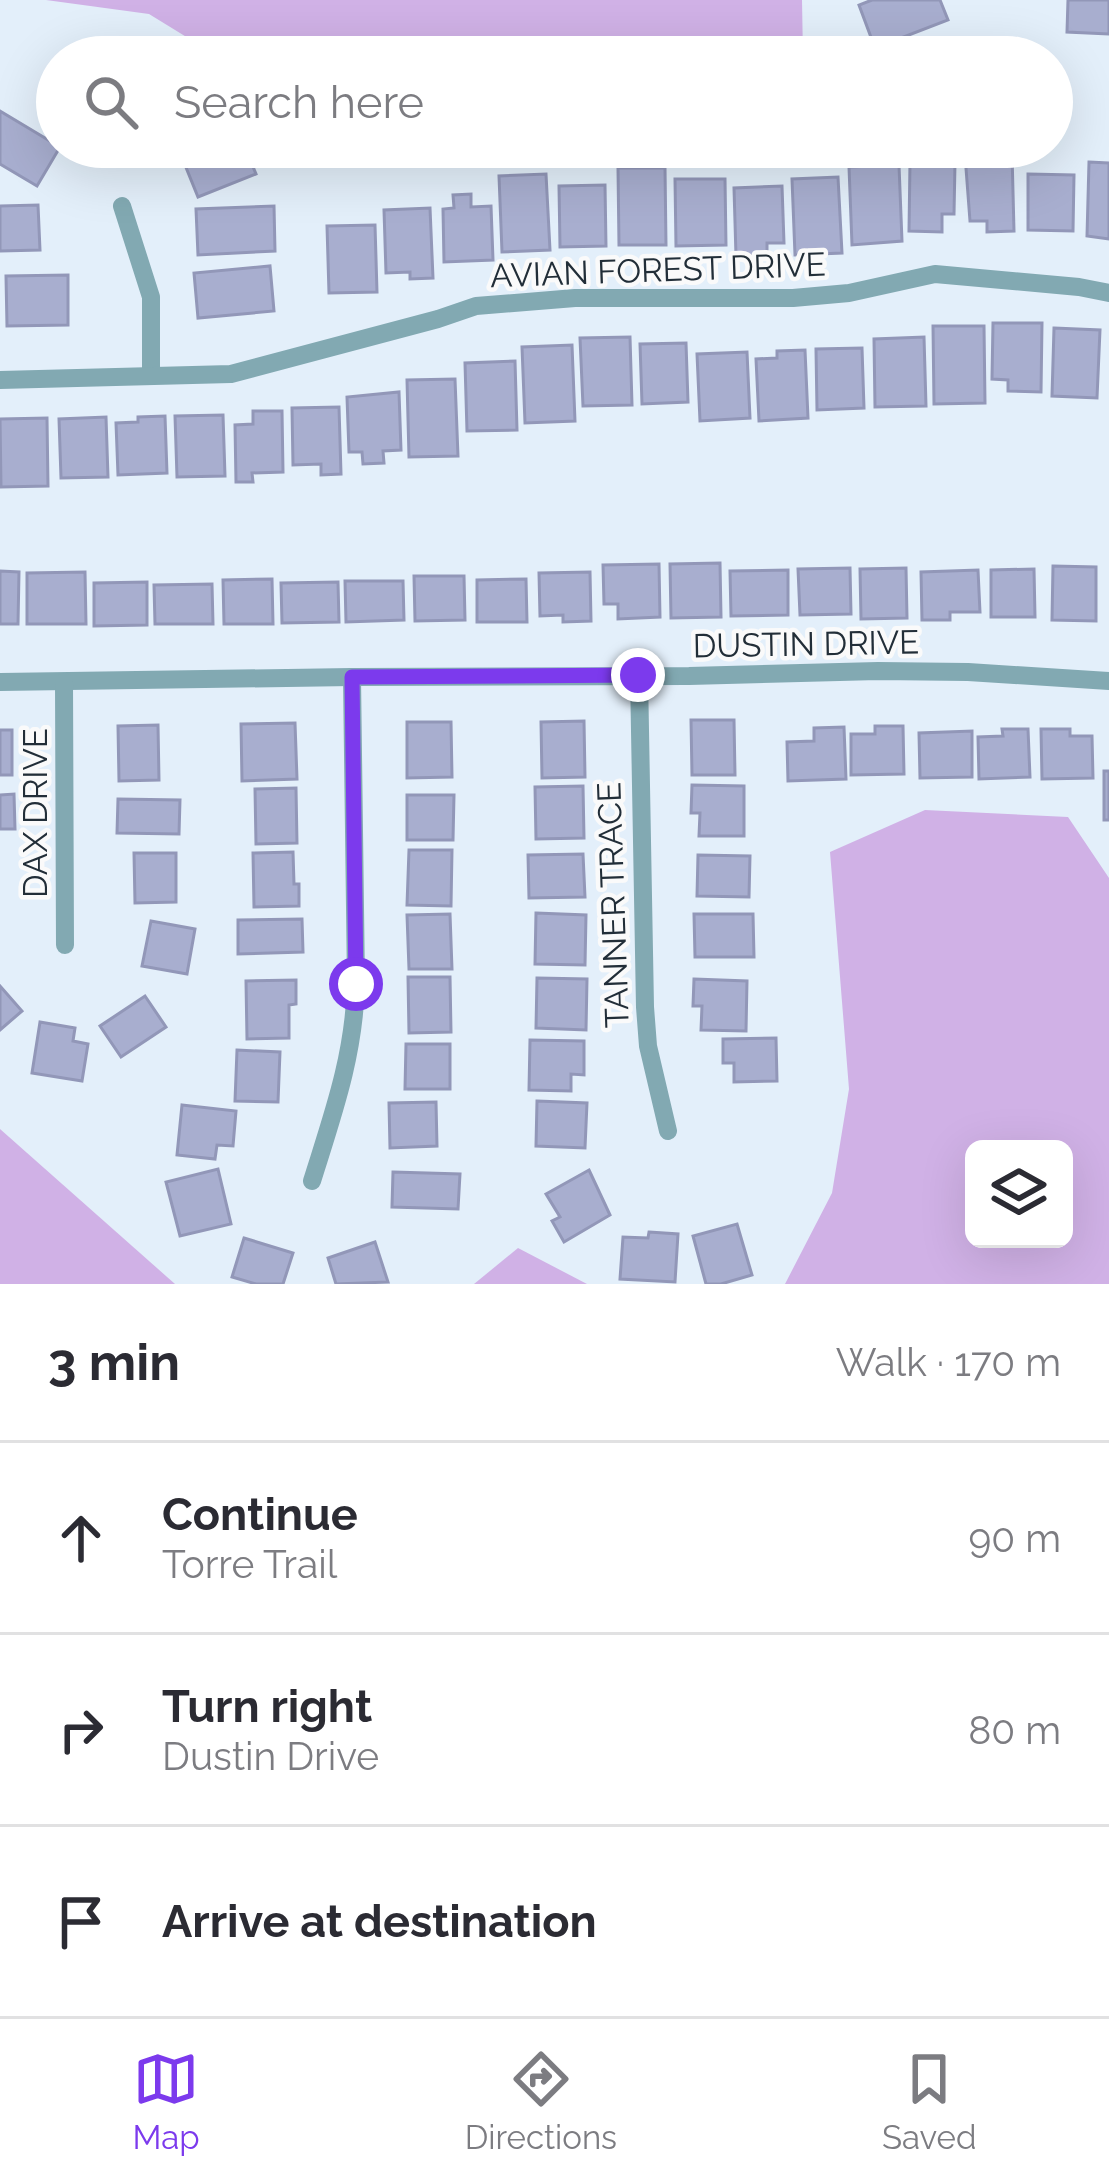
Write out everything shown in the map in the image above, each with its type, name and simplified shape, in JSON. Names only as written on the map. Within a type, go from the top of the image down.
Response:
[{"type":"street","points":[[122,206],[151,297],[151,376]]},
{"type":"street","name":"AVIAN FOREST DRIVE","points":[[0,380],[231,374],[476,306],[575,298],[793,298],[849,293],[934,274],[1109,292]]},
{"type":"street","name":"DUSTIN DRIVE","points":[[0,682],[946,672],[1109,681]]},
{"type":"street","name":"TANNER TRACE","points":[[638,675],[646,1027],[668,1131]]},
{"type":"street","points":[[312,1181],[354,1030],[352,677]]},
{"type":"street","name":"DAX DRIVE","points":[[64,682],[65,945]]},
{"type":"shaded area","points":[[46,0],[802,0],[803,36],[185,36],[149,14]]},
{"type":"shaded area","points":[[925,810],[1068,817],[1109,878],[1109,1284],[785,1284],[832,1193],[849,1089],[830,852]]},
{"type":"shaded area","points":[[0,1129],[175,1284],[0,1284]]},
{"type":"shaded area","points":[[518,1248],[587,1284],[474,1284]]},
{"type":"building","points":[[872,0],[940,0],[948,20],[906,36],[871,36],[859,5]]},
{"type":"building","points":[[1068,0],[1109,0],[1109,34],[1067,32]]},
{"type":"building","points":[[0,111],[36,133],[36,168],[48,168],[37,186],[0,164]]},
{"type":"building","points":[[1089,162],[1109,163],[1109,239],[1087,236]]},
{"type":"building","points":[[186,168],[254,168],[256,174],[198,197]]},
{"type":"building","points":[[618,168],[665,168],[666,245],[619,245]]},
{"type":"building","points":[[849,168],[899,168],[902,241],[852,245]]},
{"type":"building","points":[[910,168],[955,168],[954,214],[942,214],[942,232],[909,231]]},
{"type":"building","points":[[966,168],[1012,168],[1014,231],[987,232],[987,221],[970,221]]},
{"type":"building","points":[[546,174],[550,250],[502,252],[499,176]]},
{"type":"building","points":[[1028,174],[1074,175],[1073,231],[1028,230]]},
{"type":"building","points":[[838,177],[842,253],[795,255],[792,179]]},
{"type":"building","points":[[675,179],[725,179],[726,245],[676,246]]},
{"type":"building","points":[[605,185],[606,246],[560,247],[559,186]]},
{"type":"building","points":[[782,186],[784,243],[767,243],[767,255],[736,256],[734,188]]},
{"type":"building","points":[[471,194],[471,207],[491,206],[493,260],[444,262],[443,209],[454,208],[453,195]]},
{"type":"building","points":[[38,205],[40,250],[0,251],[0,206]]},
{"type":"building","points":[[274,206],[275,251],[198,255],[196,209]]},
{"type":"building","points":[[430,208],[433,278],[386,273],[384,210]]},
{"type":"building","points":[[375,225],[377,292],[329,293],[327,226]]},
{"type":"building","points":[[270,266],[274,311],[198,318],[194,273]]},
{"type":"building","points":[[68,275],[68,325],[7,326],[6,276]]},
{"type":"building","points":[[993,323],[1042,323],[1041,392],[1008,391],[1008,380],[992,379]]},
{"type":"building","points":[[933,326],[984,326],[985,403],[934,404]]},
{"type":"building","points":[[1054,328],[1100,330],[1097,398],[1052,396]]},
{"type":"building","points":[[630,337],[632,405],[583,406],[580,338]]},
{"type":"building","points":[[924,337],[926,406],[875,407],[874,339]]},
{"type":"building","points":[[686,343],[688,402],[642,404],[640,344]]},
{"type":"building","points":[[572,345],[575,421],[525,423],[522,347]]},
{"type":"building","points":[[862,348],[864,408],[817,410],[816,349]]},
{"type":"building","points":[[805,350],[808,418],[759,421],[756,359],[777,358],[777,351]]},
{"type":"building","points":[[747,352],[750,418],[700,421],[697,354]]},
{"type":"building","points":[[515,361],[517,430],[467,431],[465,363]]},
{"type":"building","points":[[455,379],[458,456],[409,457],[407,380]]},
{"type":"building","points":[[399,392],[401,450],[383,451],[384,463],[363,464],[362,452],[349,452],[347,397]]},
{"type":"building","points":[[339,407],[341,474],[321,475],[321,464],[293,465],[292,408]]},
{"type":"building","points":[[253,411],[282,411],[283,472],[252,473],[253,482],[236,482],[235,425],[253,424]]},
{"type":"building","points":[[223,415],[225,476],[177,477],[175,416]]},
{"type":"building","points":[[165,416],[167,473],[118,475],[116,423]]},
{"type":"building","points":[[106,417],[108,477],[61,478],[59,419]]},
{"type":"building","points":[[47,418],[48,486],[1,487],[0,419]]},
{"type":"building","points":[[720,563],[721,617],[671,618],[670,564]]},
{"type":"building","points":[[659,564],[660,617],[618,619],[618,604],[604,604],[603,565]]},
{"type":"building","points":[[1053,566],[1096,567],[1096,621],[1052,620]]},
{"type":"building","points":[[850,568],[851,614],[800,615],[798,569]]},
{"type":"building","points":[[906,568],[907,618],[861,619],[860,569]]},
{"type":"building","points":[[1034,569],[1035,617],[991,617],[991,570]]},
{"type":"building","points":[[788,570],[788,615],[731,616],[730,571]]},
{"type":"building","points":[[978,570],[980,612],[950,612],[950,620],[922,620],[921,572]]},
{"type":"building","points":[[0,571],[19,572],[18,624],[0,624]]},
{"type":"building","points":[[85,572],[86,624],[27,624],[27,573]]},
{"type":"building","points":[[590,572],[591,621],[563,622],[563,615],[540,616],[539,573]]},
{"type":"building","points":[[414,576],[464,576],[465,620],[415,621]]},
{"type":"building","points":[[272,579],[273,624],[224,624],[223,580]]},
{"type":"building","points":[[526,579],[527,622],[477,622],[477,580]]},
{"type":"building","points":[[345,581],[403,581],[404,620],[346,622]]},
{"type":"building","points":[[147,582],[147,625],[94,626],[94,583]]},
{"type":"building","points":[[338,582],[339,622],[282,623],[281,583]]},
{"type":"building","points":[[212,584],[213,624],[155,624],[154,585]]},
{"type":"building","points":[[691,720],[734,720],[735,775],[692,775]]},
{"type":"building","points":[[584,721],[585,777],[542,778],[541,722]]},
{"type":"building","points":[[407,722],[451,722],[452,777],[407,778]]},
{"type":"building","points":[[295,723],[297,779],[242,781],[241,724]]},
{"type":"building","points":[[158,725],[159,780],[119,781],[118,726]]},
{"type":"building","points":[[875,726],[903,726],[904,774],[851,775],[851,734],[875,734]]},
{"type":"building","points":[[844,727],[846,779],[788,781],[787,742],[814,741],[814,728]]},
{"type":"building","points":[[1002,729],[1028,729],[1030,777],[979,779],[978,737],[1003,736]]},
{"type":"building","points":[[1041,729],[1070,729],[1070,736],[1092,736],[1093,778],[1042,779]]},
{"type":"building","points":[[0,730],[12,730],[12,775],[0,775]]},
{"type":"building","points":[[972,731],[972,777],[920,778],[919,733]]},
{"type":"building","points":[[1104,771],[1109,771],[1109,820],[1104,820]]},
{"type":"building","points":[[692,785],[744,786],[744,836],[699,836],[700,813],[691,813]]},
{"type":"building","points":[[583,786],[584,838],[536,839],[535,787]]},
{"type":"building","points":[[296,788],[297,843],[256,844],[255,789]]},
{"type":"building","points":[[14,794],[15,829],[0,829],[0,795]]},
{"type":"building","points":[[407,795],[454,795],[453,840],[407,840]]},
{"type":"building","points":[[118,799],[180,800],[179,834],[117,833]]},
{"type":"building","points":[[409,850],[452,850],[451,906],[407,905]]},
{"type":"building","points":[[293,852],[299,906],[254,907],[253,853]]},
{"type":"building","points":[[134,853],[176,853],[176,902],[135,903]]},
{"type":"building","points":[[583,854],[585,897],[529,898],[528,855]]},
{"type":"building","points":[[698,855],[750,856],[749,897],[697,896]]},
{"type":"building","points":[[536,913],[586,915],[585,965],[535,964]]},
{"type":"building","points":[[450,914],[452,969],[409,969],[407,915]]},
{"type":"building","points":[[694,914],[753,914],[754,957],[695,957]]},
{"type":"building","points":[[302,919],[303,952],[238,954],[238,920]]},
{"type":"building","points":[[151,921],[195,929],[187,974],[142,966]]},
{"type":"building","points":[[408,977],[450,977],[451,1032],[409,1033]]},
{"type":"building","points":[[537,978],[587,979],[586,1030],[536,1028]]},
{"type":"building","points":[[694,979],[747,981],[746,1031],[701,1030],[702,1006],[693,1006]]},
{"type":"building","points":[[296,980],[296,1004],[289,1005],[289,1038],[247,1039],[246,981]]},
{"type":"building","points":[[0,986],[22,1011],[0,1030]]},
{"type":"building","points":[[145,996],[166,1027],[121,1057],[100,1026]]},
{"type":"building","points":[[40,1022],[75,1028],[73,1041],[88,1044],[82,1081],[32,1073]]},
{"type":"building","points":[[776,1038],[777,1081],[734,1082],[734,1063],[723,1063],[723,1039]]},
{"type":"building","points":[[530,1040],[584,1041],[584,1075],[571,1074],[571,1091],[529,1090]]},
{"type":"building","points":[[406,1044],[450,1044],[450,1089],[405,1089]]},
{"type":"building","points":[[237,1050],[280,1052],[278,1102],[235,1101]]},
{"type":"building","points":[[537,1101],[587,1103],[585,1148],[536,1146]]},
{"type":"building","points":[[436,1102],[437,1146],[390,1148],[389,1103]]},
{"type":"building","points":[[182,1105],[236,1111],[233,1146],[217,1145],[215,1159],[177,1155]]},
{"type":"building","points":[[218,1169],[231,1224],[180,1236],[166,1182]]},
{"type":"building","points":[[589,1170],[610,1215],[564,1242],[552,1221],[560,1217],[546,1194]]},
{"type":"building","points":[[393,1172],[460,1174],[458,1209],[392,1207]]},
{"type":"building","points":[[737,1224],[752,1275],[706,1284],[693,1236]]},
{"type":"building","points":[[649,1232],[678,1234],[675,1282],[620,1279],[623,1237],[648,1238]]},
{"type":"building","points":[[244,1238],[293,1253],[283,1284],[256,1284],[232,1277]]},
{"type":"building","points":[[375,1242],[388,1282],[336,1284],[328,1258]]},
{"type":"route","points":[[356,984],[352,677],[638,675]]}]
